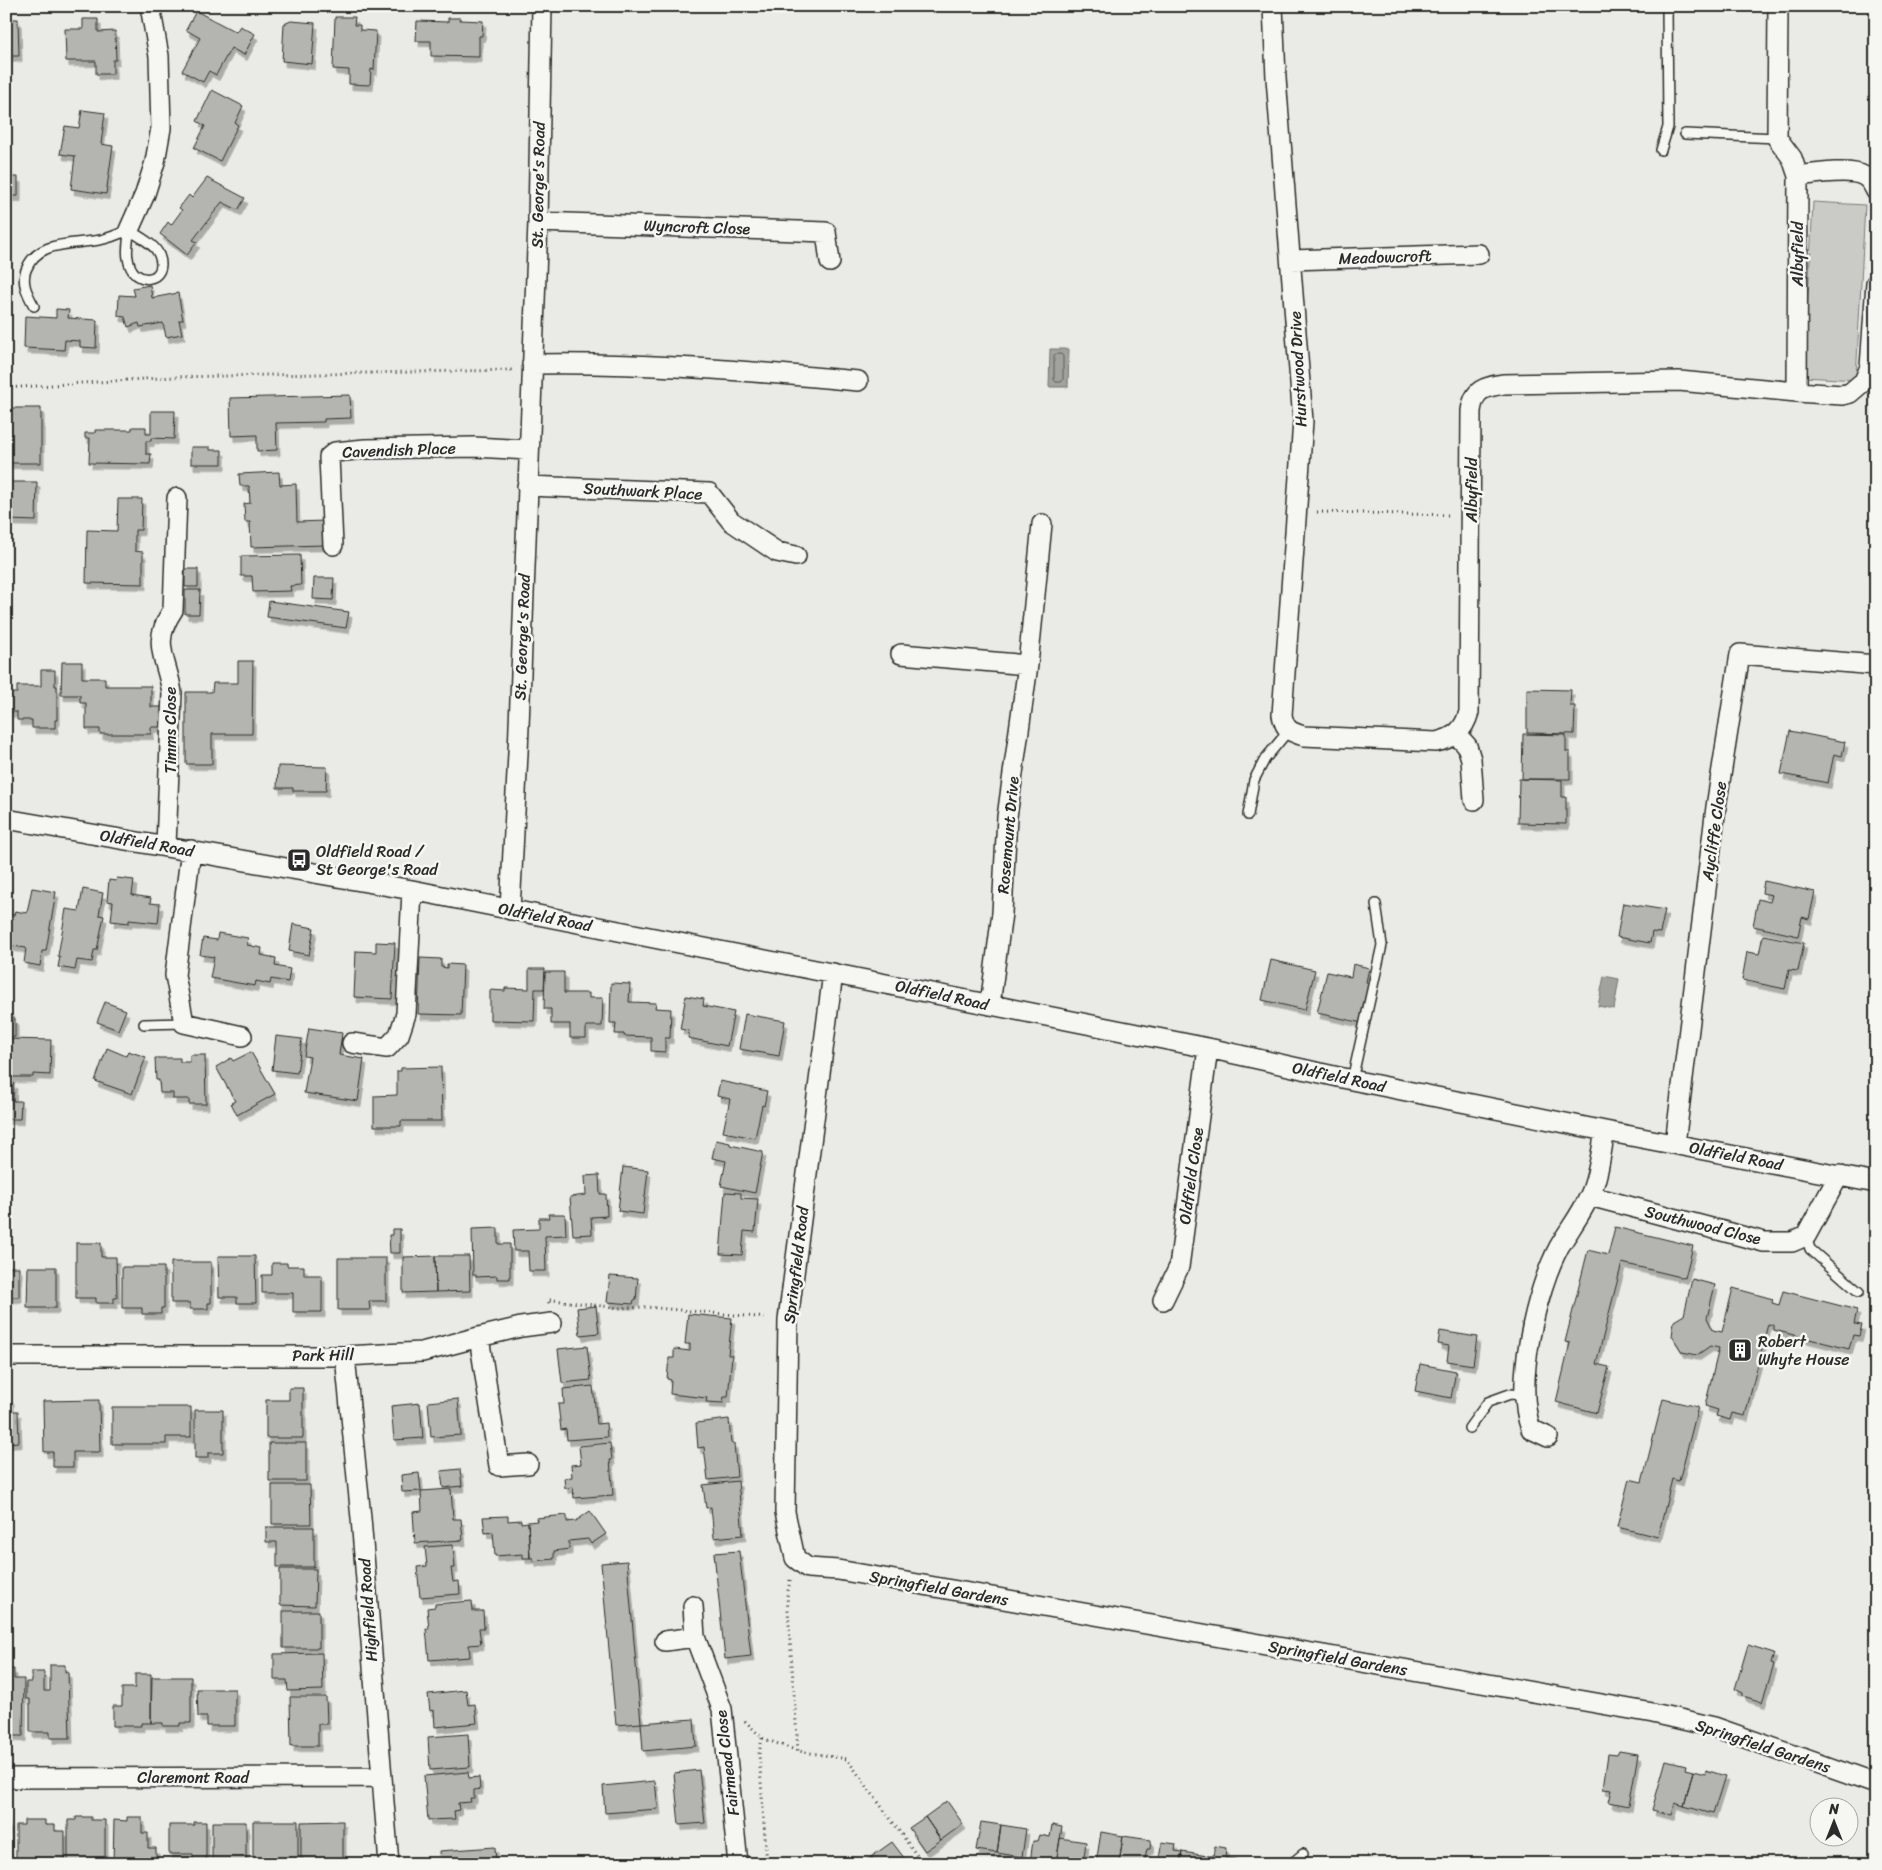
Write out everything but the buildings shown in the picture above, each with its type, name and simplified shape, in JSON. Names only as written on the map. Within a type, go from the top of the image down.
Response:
[{"type":"street","points":[[129,230],[145,194],[155,162],[161,128],[159,56],[150,6]]},
{"type":"street","name":"St. George's Road","points":[[510,910],[518,753],[538,222],[542,6]]},
{"type":"street","name":"Hurstwood Drive","points":[[1274,6],[1276,78],[1303,421],[1282,715],[1288,730]]},
{"type":"street","points":[[1776,138],[1778,6]]},
{"type":"street","name":"Albyfield","points":[[1776,138],[1792,158],[1798,176],[1797,392]]},
{"type":"street","points":[[1798,176],[1856,173],[1864,176],[1872,183],[1876,191]]},
{"type":"street","name":"Wyncroft Close","points":[[538,222],[826,232],[830,262]]},
{"type":"street","name":"Meadowcroft","points":[[1291,260],[1479,254]]},
{"type":"street","name":"Albyfield","points":[[1456,734],[1466,722],[1469,712],[1472,405],[1479,392],[1490,386],[1679,381],[1842,395],[1850,392],[1864,381],[1870,367],[1876,283]]},
{"type":"street","points":[[532,364],[577,363],[858,380]]},
{"type":"street","name":"Cavendish Place","points":[[334,545],[329,457],[335,452],[365,449],[474,447],[528,450]]},
{"type":"street","name":"Southwark Place","points":[[528,486],[709,493],[731,521],[777,552],[796,556]]},
{"type":"street","name":"Timms Close","points":[[166,846],[172,693],[161,654],[160,642],[166,621],[173,610],[176,498]]},
{"type":"street","name":"Rosemount Drive","points":[[990,1005],[1002,913],[1007,817],[1028,664],[1042,524]]},
{"type":"street","points":[[901,654],[1028,664]]},
{"type":"street","name":"Aycliffe Close","points":[[1675,1144],[1716,807],[1740,654],[1876,665]]},
{"type":"street","points":[[1288,730],[1304,736],[1436,742],[1450,739],[1456,734],[1467,746],[1472,759],[1474,800]]},
{"type":"street","name":"Oldfield Road","points":[[6,819],[412,890],[1208,1048],[1352,1080],[1605,1131],[1839,1175],[1876,1184]]},
{"type":"street","points":[[191,850],[175,975],[184,1023],[242,1036]]},
{"type":"street","points":[[352,1043],[387,1048],[399,1035],[406,1014],[412,890]]},
{"type":"street","name":"Springfield Road","points":[[795,1558],[784,1512],[788,1320],[833,973]]},
{"type":"street","name":"Oldfield Close","points":[[1163,1300],[1179,1267],[1208,1048]]},
{"type":"street","points":[[1548,1436],[1531,1429],[1526,1416],[1525,1394],[1529,1352],[1542,1287],[1558,1249],[1590,1196],[1596,1180],[1605,1131]]},
{"type":"street","points":[[1806,1236],[1839,1175]]},
{"type":"street","name":"Southwood Close","points":[[1590,1196],[1764,1242],[1792,1242],[1806,1236]]},
{"type":"street","name":"Park Hill","points":[[6,1356],[345,1356],[422,1352],[521,1327],[552,1323]]},
{"type":"street","points":[[479,1337],[500,1466],[528,1464]]},
{"type":"street","name":"Highfield Road","points":[[345,1356],[361,1518],[389,1864]]},
{"type":"street","name":"Springfield Gardens","points":[[795,1558],[808,1568],[848,1572],[1653,1713],[1714,1727],[1876,1784]]},
{"type":"street","name":"Fairmead Close","points":[[693,1606],[696,1637],[722,1709],[738,1864]]},
{"type":"street","points":[[665,1641],[696,1637]]},
{"type":"street","name":"Claremont Road","points":[[6,1778],[381,1777]]},
{"type":"lane","points":[[1661,150],[1668,127],[1667,6]]},
{"type":"lane","points":[[1685,134],[1776,138]]},
{"type":"lane","points":[[129,230],[154,248],[160,256],[161,268],[155,277],[150,279],[142,278],[134,274],[128,258],[129,230]]},
{"type":"lane","points":[[34,306],[27,295],[24,276],[30,260],[43,249],[74,242],[103,239],[129,230]]},
{"type":"lane","points":[[1248,815],[1254,780],[1265,759],[1288,730]]},
{"type":"lane","points":[[1352,1080],[1382,945],[1376,904]]},
{"type":"lane","points":[[144,1024],[184,1023]]},
{"type":"lane","points":[[1806,1236],[1810,1249],[1859,1292]]},
{"type":"lane","points":[[1469,1428],[1488,1402],[1510,1394],[1525,1394]]},
{"type":"lane","points":[[1291,1864],[1303,1854]]},
{"type":"path","points":[[6,388],[174,378],[514,370],[532,364]]},
{"type":"path","points":[[1296,512],[1472,515]]},
{"type":"path","points":[[552,1323],[548,1300],[619,1308],[646,1307],[788,1320]]},
{"type":"path","points":[[795,1558],[787,1596],[798,1751]]},
{"type":"path","points":[[767,1864],[760,1754],[762,1738],[798,1751],[847,1759],[923,1864]]},
{"type":"shaded area","points":[[1813,202],[1865,205],[1856,380],[1804,377]]},
{"type":"water","points":[[1050,349],[1069,349],[1068,387],[1049,387]]},
{"type":"water","points":[[1604,976],[1619,979],[1614,1009],[1598,1006]]},
{"type":"place","name":"Oldfield Road / St George's Road","points":[[299,860]]},
{"type":"place","name":"Robert Whyte House","points":[[1740,1350]]}]
